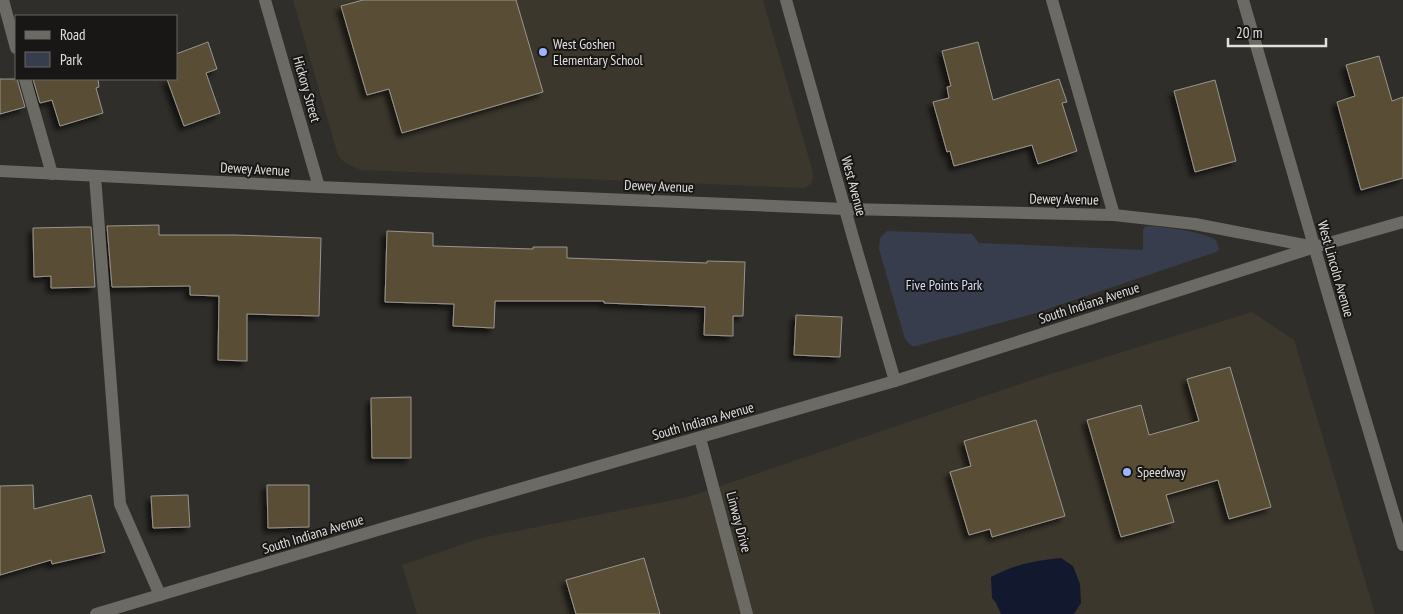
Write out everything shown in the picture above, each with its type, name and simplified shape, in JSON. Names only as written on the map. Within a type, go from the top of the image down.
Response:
[{"type":"street","points":[[3,0],[15,44]]},
{"type":"street","name":"Hickory Street","points":[[265,0],[319,187]]},
{"type":"street","name":"West Avenue","points":[[786,0],[896,380]]},
{"type":"street","points":[[1052,0],[1114,215]]},
{"type":"street","name":"West Lincoln Avenue","points":[[1245,0],[1330,301],[1403,545]]},
{"type":"street","points":[[25,80],[52,174]]},
{"type":"street","name":"Dewey Avenue","points":[[0,171],[319,187],[845,209],[1114,215],[1196,224],[1315,247]]},
{"type":"street","points":[[95,176],[120,504],[160,595]]},
{"type":"street","name":"South Indiana Avenue","points":[[96,614],[401,523],[896,380],[1315,247],[1403,222]]},
{"type":"street","name":"Linway Drive","points":[[700,438],[747,614]]},
{"type":"shaded area","name":"West Goshen Elementary School","points":[[293,0],[763,0],[812,169],[813,177],[811,184],[804,188],[363,170],[356,168],[343,161],[338,155]]},
{"type":"shaded area","points":[[1252,312],[1294,340],[1375,614],[417,614],[402,565],[481,538],[688,497],[1041,377]]},
{"type":"shaded area","points":[[1061,558],[1073,566],[1080,584],[1081,603],[1074,614],[1001,614],[992,598],[991,577],[1007,569],[1025,564]]},
{"type":"green space","name":"Five Points Park","points":[[1148,226],[1200,234],[1216,240],[1219,249],[1216,252],[1033,314],[916,346],[912,346],[905,339],[879,249],[880,238],[887,231],[972,234],[979,243],[1143,250],[1143,230]]},
{"type":"building","points":[[363,0],[516,0],[543,92],[402,133],[389,89],[367,95],[341,6]]},
{"type":"building","points":[[208,42],[217,69],[206,73],[220,113],[184,126],[167,80],[178,80],[178,53]]},
{"type":"building","points":[[978,42],[993,100],[1059,79],[1067,102],[1062,103],[1077,151],[1038,164],[1032,145],[954,166],[950,151],[947,152],[933,102],[949,98],[947,87],[951,86],[942,51]]},
{"type":"building","points":[[1379,56],[1392,101],[1403,97],[1403,178],[1361,190],[1337,102],[1355,96],[1346,65]]},
{"type":"building","points":[[0,79],[17,80],[25,107],[0,114]]},
{"type":"building","points":[[33,80],[98,80],[99,87],[96,88],[103,113],[60,126],[52,100],[40,103]]},
{"type":"building","points":[[1215,80],[1236,161],[1195,172],[1174,91]]},
{"type":"building","points":[[159,225],[159,235],[321,238],[319,316],[247,314],[247,361],[218,360],[219,296],[190,295],[190,286],[112,287],[107,226]]},
{"type":"building","points":[[91,227],[95,287],[51,288],[51,276],[34,277],[33,228]]},
{"type":"building","points":[[387,231],[433,233],[433,246],[533,249],[533,247],[567,247],[567,258],[707,263],[707,261],[745,262],[743,316],[733,316],[733,336],[704,335],[705,307],[604,303],[604,301],[495,301],[494,328],[453,326],[454,304],[385,302]]},
{"type":"building","points":[[796,315],[842,317],[840,357],[794,355]]},
{"type":"building","points":[[1230,367],[1271,507],[1229,519],[1218,480],[1166,495],[1174,522],[1121,537],[1087,420],[1141,405],[1149,435],[1199,421],[1187,379]]},
{"type":"building","points":[[411,397],[411,458],[372,458],[371,398]]},
{"type":"building","points":[[1036,420],[1065,516],[992,537],[990,529],[969,535],[950,472],[971,466],[964,441]]},
{"type":"building","points":[[33,485],[34,509],[91,495],[105,552],[52,564],[51,560],[0,575],[0,486]]},
{"type":"building","points":[[267,485],[309,485],[309,527],[268,528]]},
{"type":"building","points":[[188,495],[190,527],[153,528],[151,496]]},
{"type":"building","points":[[644,558],[660,614],[576,614],[566,580]]},
{"type":"place","name":"West Goshen Elementary School","points":[[543,52]]},
{"type":"place","name":"Speedway","points":[[1127,472]]}]
